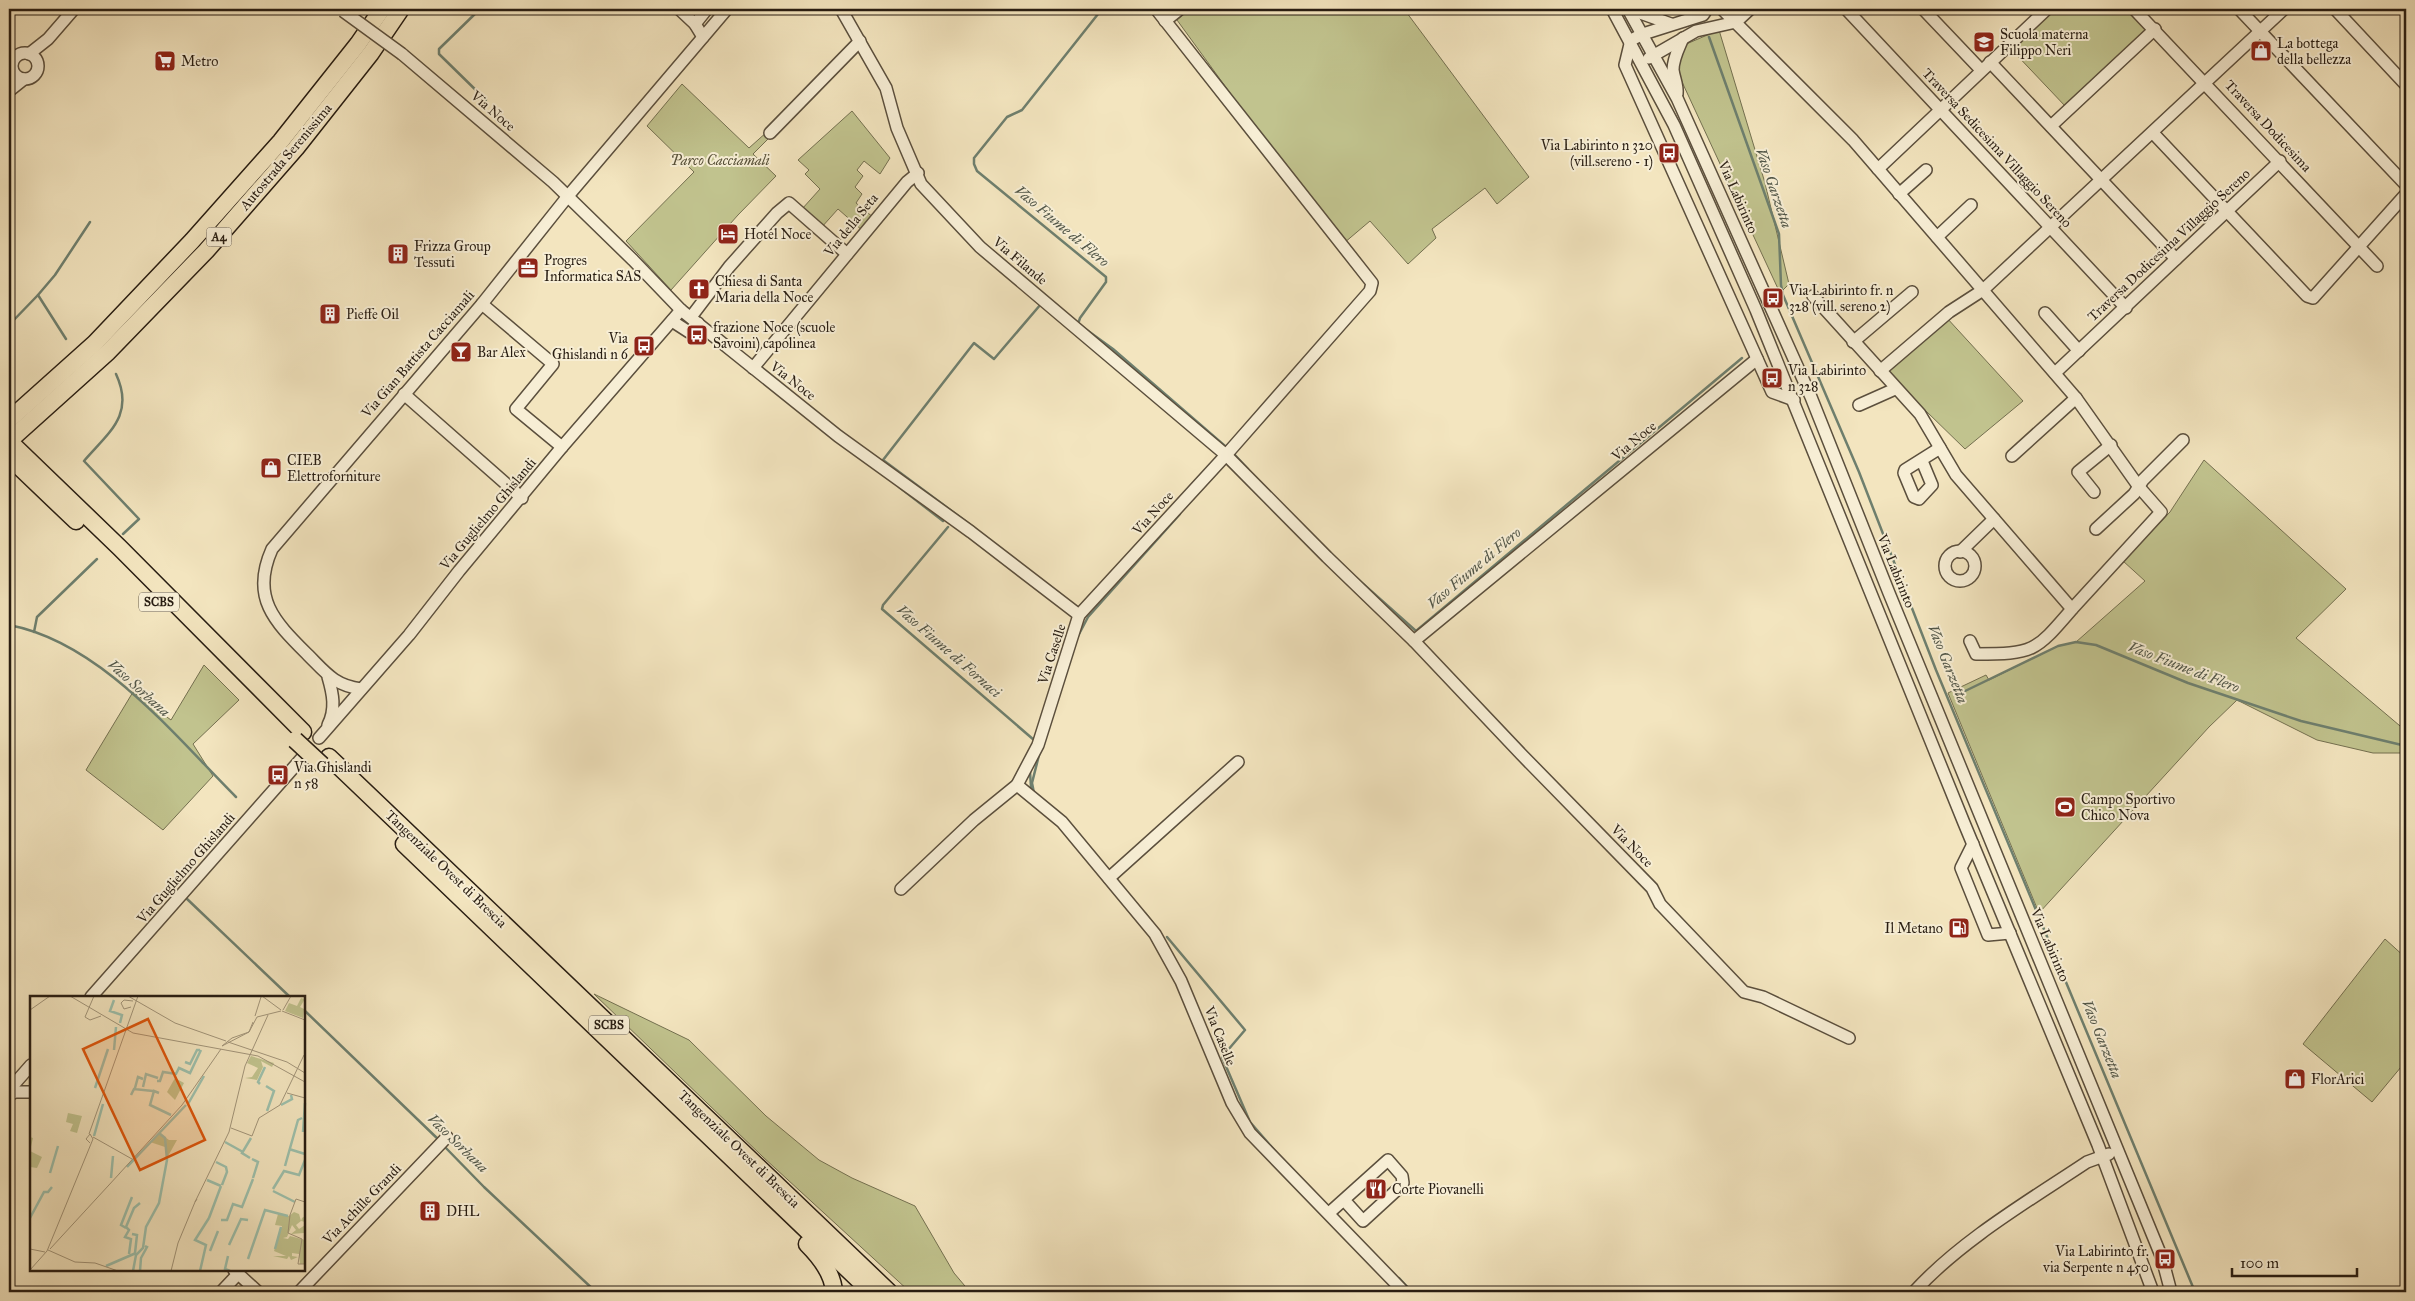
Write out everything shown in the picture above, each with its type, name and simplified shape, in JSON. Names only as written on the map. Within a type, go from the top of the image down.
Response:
[{"type":"highway","name":"Autostrada Serenissima","points":[[9,420],[95,343],[192,241],[280,141],[358,44],[382,9]]},
{"type":"highway","name":"Autostrada Serenissima","points":[[9,441],[108,352],[206,252],[296,148],[371,53],[401,9]]},
{"type":"highway","name":"Tangenziale Ovest di Brescia","points":[[9,441],[18,461],[738,1166],[872,1292]]},
{"type":"highway","name":"Tangenziale Ovest di Brescia","points":[[325,761],[889,1292]]},
{"type":"highway","points":[[738,1166],[754,1190],[824,1263],[832,1279],[834,1292]]},
{"type":"street","points":[[33,58],[74,9]]},
{"type":"street","points":[[679,9],[695,24],[703,37]]},
{"type":"street","points":[[695,24],[707,9]]},
{"type":"street","name":"Via Gian Battista Cacciamali","points":[[361,689],[346,687],[328,677],[277,624],[268,608],[263,577],[267,561],[279,538],[482,304],[568,196],[727,9]]},
{"type":"street","name":"Via Filande","points":[[841,9],[886,88],[897,128],[918,173],[921,184],[980,247],[1226,455]]},
{"type":"street","points":[[1156,9],[1165,21],[1180,9]]},
{"type":"street","name":"Via Labirinto","points":[[1612,9],[1631,40],[1674,125],[1794,400],[1867,587],[2102,1156],[2153,1292]]},
{"type":"street","points":[[1629,9],[1671,24]]},
{"type":"street","name":"Via Labirinto","points":[[1629,9],[1677,98],[1811,397],[1889,593],[2162,1258],[2171,1292]]},
{"type":"street","points":[[1707,9],[1703,15],[1671,24],[1631,40],[1625,65],[1772,392],[1794,400]]},
{"type":"street","points":[[1722,9],[1840,125],[1984,290],[2076,398],[2139,487],[2160,512],[2040,645],[2030,650],[2010,654],[1976,654],[1970,641]]},
{"type":"street","points":[[1626,60],[1642,62],[1696,31],[1736,22],[1750,9]]},
{"type":"street","name":"Traversa Sedicesima Villaggio Sereno","points":[[1846,9],[1873,35],[1940,110],[2126,308]]},
{"type":"street","points":[[1923,9],[2051,126],[2176,259]]},
{"type":"street","points":[[1878,169],[2047,9]]},
{"type":"street","name":"Traversa Dodicesima","points":[[2134,9],[2280,160],[2378,266]]},
{"type":"street","points":[[2239,9],[2406,185]]},
{"type":"street","points":[[1880,371],[1949,312],[1984,290],[2284,9]]},
{"type":"street","points":[[2335,9],[2406,85]]},
{"type":"street","name":"Via Noce","points":[[342,10],[402,54],[568,196],[681,310],[838,436],[971,532],[1079,616],[1226,455],[1370,291],[1372,283],[1165,21]]},
{"type":"street","points":[[2051,126],[2155,29]]},
{"type":"street","points":[[1677,98],[1678,84],[1673,71],[1674,61],[1684,38]]},
{"type":"street","points":[[770,133],[860,41]]},
{"type":"street","points":[[24,79],[15,74],[11,68],[18,56],[33,58]]},
{"type":"street","points":[[9,91],[24,79],[33,76],[37,72],[33,58]]},
{"type":"street","points":[[2153,133],[2307,296],[2314,298],[2406,194]]},
{"type":"street","name":"Traversa Dodicesima Villaggio Sereno","points":[[2055,373],[2228,212],[2280,160]]},
{"type":"street","points":[[1899,194],[1926,170]]},
{"type":"street","name":"Via della Seta","points":[[753,368],[906,182],[918,173]]},
{"type":"street","points":[[672,321],[689,332],[694,320],[729,267],[777,213],[789,203],[847,254]]},
{"type":"street","points":[[1937,237],[1971,205]]},
{"type":"street","points":[[1853,342],[1912,292]]},
{"type":"street","points":[[1813,296],[1920,414],[1956,475],[2072,609]]},
{"type":"street","points":[[482,304],[553,364],[516,409],[562,447]]},
{"type":"street","name":"Via Guglielmo Ghislandi","points":[[328,677],[333,703],[332,716],[322,734],[409,635],[459,571],[522,498],[562,447],[681,310]]},
{"type":"street","points":[[2045,313],[2079,351]]},
{"type":"street","name":"Via Noce","points":[[1414,641],[1757,358]]},
{"type":"street","points":[[1859,405],[1895,388]]},
{"type":"street","points":[[404,394],[522,498]]},
{"type":"street","points":[[2012,456],[2076,398]]},
{"type":"street","points":[[2096,529],[2183,440]]},
{"type":"street","points":[[2094,492],[2078,472],[2111,445]]},
{"type":"street","points":[[1922,460],[1940,448]]},
{"type":"street","name":"Via Noce","points":[[1226,455],[1414,641],[1652,888],[1660,904],[1744,992],[1763,998],[1849,1038]]},
{"type":"street","points":[[1960,552],[1994,519]]},
{"type":"street","name":"Via Caselle","points":[[901,889],[974,820],[1017,785],[1038,745],[1079,616]]},
{"type":"street","name":"Via Guglielmo Ghislandi","points":[[92,996],[302,758]]},
{"type":"street","points":[[1109,878],[1238,762]]},
{"type":"street","name":"Via Caselle","points":[[1017,785],[1062,822],[1155,934],[1177,973],[1232,1103],[1241,1120],[1257,1141],[1404,1292]]},
{"type":"street","points":[[1973,844],[1961,868],[1988,935],[2010,933]]},
{"type":"street","points":[[2045,1017],[2061,1011]]},
{"type":"street","points":[[9,1090],[29,1070]]},
{"type":"street","points":[[9,1095],[15,1092],[30,1092]]},
{"type":"street","name":"Via Achille Grandi","points":[[299,1292],[447,1137]]},
{"type":"street","points":[[1914,1292],[1942,1264],[1965,1246],[2087,1162],[2118,1150]]},
{"type":"street","points":[[1329,1213],[1388,1160],[1402,1176],[1403,1183],[1399,1188],[1363,1221],[1344,1200]]},
{"type":"street","points":[[221,1292],[236,1272],[258,1292]]},
{"type":"green space","points":[[1190,9],[1404,9],[1529,177],[1497,204],[1485,188],[1432,229],[1436,238],[1408,264],[1370,221],[1344,243],[1241,108],[1177,20]]},
{"type":"green space","points":[[2053,9],[2127,9],[2147,29],[2066,107],[2011,49]]},
{"type":"green space","points":[[1719,30],[1765,183],[1789,284],[1780,293],[1676,69],[1684,45]]},
{"type":"green space","name":"Parco Cacciamali","points":[[682,84],[749,148],[768,131],[772,135],[753,154],[776,176],[738,215],[671,290],[626,241],[694,172],[647,126]]},
{"type":"green space","points":[[852,111],[890,158],[880,174],[864,161],[857,170],[863,176],[855,187],[862,194],[856,203],[874,218],[863,231],[838,209],[821,228],[802,209],[820,189],[805,174],[809,170],[798,160]]},
{"type":"green space","points":[[1946,317],[2023,401],[1965,449],[1887,373]]},
{"type":"green space","points":[[2204,460],[2346,589],[2296,638],[2406,731],[2406,753],[2373,753],[2317,740],[2237,700],[2209,727],[2039,913],[1948,693],[1986,675],[1989,680],[2058,646],[2076,642],[2145,581],[2123,561],[2170,512]]},
{"type":"green space","points":[[204,665],[239,700],[193,744],[213,776],[163,830],[86,770],[133,692],[171,720]]},
{"type":"green space","points":[[2385,939],[2406,958],[2406,1061],[2372,1102],[2303,1044]]},
{"type":"green space","points":[[594,994],[689,1040],[766,1116],[819,1160],[852,1178],[915,1206],[954,1273],[970,1292],[910,1292],[763,1157]]},
{"type":"waterway","name":"Vaso Fiume di Fornaci","points":[[480,9],[439,49],[439,54],[486,100]]},
{"type":"waterway","name":"Vaso Fiume di Flero","points":[[1078,324],[1080,318],[1106,282],[1106,277],[977,171],[974,158],[1007,117],[1022,110],[1102,9]]},
{"type":"waterway","name":"Vaso Garzetta","points":[[1709,37],[1779,234],[1783,295],[1859,472],[1936,670],[2195,1292]]},
{"type":"waterway","points":[[66,339],[38,295],[55,275],[90,222]]},
{"type":"waterway","points":[[9,325],[38,295]]},
{"type":"waterway","points":[[976,529],[883,460],[974,343],[994,359],[1041,304]]},
{"type":"waterway","name":"Vaso Fiume di Flero","points":[[1084,328],[1113,349],[1225,446]]},
{"type":"waterway","name":"Vaso Fiume di Flero","points":[[1352,574],[1416,631],[1742,358]]},
{"type":"waterway","points":[[116,374],[123,401],[121,412],[110,432],[84,461],[139,519],[123,534]]},
{"type":"waterway","name":"Vaso Fiume di Flero","points":[[1233,453],[1248,469]]},
{"type":"waterway","name":"Vaso Fiume di Fornaci","points":[[899,487],[943,521]]},
{"type":"waterway","points":[[1078,636],[1088,617],[1180,514]]},
{"type":"waterway","name":"Vaso Fiume di Fornaci","points":[[948,527],[883,605],[882,609],[1034,740]]},
{"type":"waterway","points":[[34,632],[37,617],[97,559]]},
{"type":"waterway","name":"Vaso Sorbana","points":[[9,625],[42,635],[74,650],[104,670],[160,719],[236,797]]},
{"type":"waterway","name":"Vaso Fiume di Flero","points":[[1961,693],[2058,646],[2076,642],[2096,645],[2188,683],[2301,721],[2406,746]]},
{"type":"waterway","name":"Vaso Fiume di Fornaci","points":[[1034,793],[1032,783],[1039,755]]},
{"type":"waterway","name":"Vaso Fiume di Fornaci","points":[[1030,772],[1031,787]]},
{"type":"waterway","name":"Vaso Sorbana","points":[[186,898],[289,996]]},
{"type":"waterway","name":"Vaso Fiume di Fornaci","points":[[1145,913],[1152,922]]},
{"type":"waterway","name":"Vaso Fiume di Fornaci","points":[[1167,937],[1245,1030],[1222,1057],[1250,1122],[1276,1152]]},
{"type":"waterway","name":"Vaso Sorbana","points":[[305,1011],[440,1141]]},
{"type":"waterway","name":"Vaso Sorbana","points":[[443,1145],[484,1187],[596,1292]]},
{"type":"waterway","name":"Vaso Fiume di Fornaci","points":[[1399,1278],[1412,1292]]},
{"type":"place","name":"Scuola materna Filippo Neri","points":[[1984,42]]},
{"type":"place","name":"La bottega della bellezza","points":[[2261,51]]},
{"type":"place","name":"Metro","points":[[165,61]]},
{"type":"place","name":"Via Labirinto n 320 (vill.sereno - 1)","points":[[1669,153]]},
{"type":"place","name":"Hotel Noce","points":[[728,234]]},
{"type":"place","name":"Frizza Group Tessuti","points":[[398,254]]},
{"type":"place","name":"Progres Informatica SAS","points":[[528,268]]},
{"type":"place","name":"Chiesa di Santa Maria della Noce","points":[[699,289]]},
{"type":"place","name":"Via Labirinto fr. n 328 (vill. sereno 2)","points":[[1773,298]]},
{"type":"place","name":"Pieffe Oil","points":[[330,314]]},
{"type":"place","name":"frazione Noce (scuole Savoini) capolinea","points":[[697,335]]},
{"type":"place","name":"Via Ghislandi n 6","points":[[644,346]]},
{"type":"place","name":"Bar Alex","points":[[461,352]]},
{"type":"place","name":"Via Labirinto n 328","points":[[1772,378]]},
{"type":"place","name":"CIEB Elettroforniture","points":[[271,468]]},
{"type":"place","name":"Via Ghislandi n 58","points":[[278,775]]},
{"type":"place","name":"Campo Sportivo Chico Nova","points":[[2065,807]]},
{"type":"place","name":"Il Metano","points":[[1959,928]]},
{"type":"place","name":"FlorArici","points":[[2295,1079]]},
{"type":"place","name":"Corte Piovanelli","points":[[1376,1189]]},
{"type":"place","name":"DHL","points":[[430,1211]]},
{"type":"place","name":"Via Labirinto fr. via Serpente n 450","points":[[2165,1259]]}]
